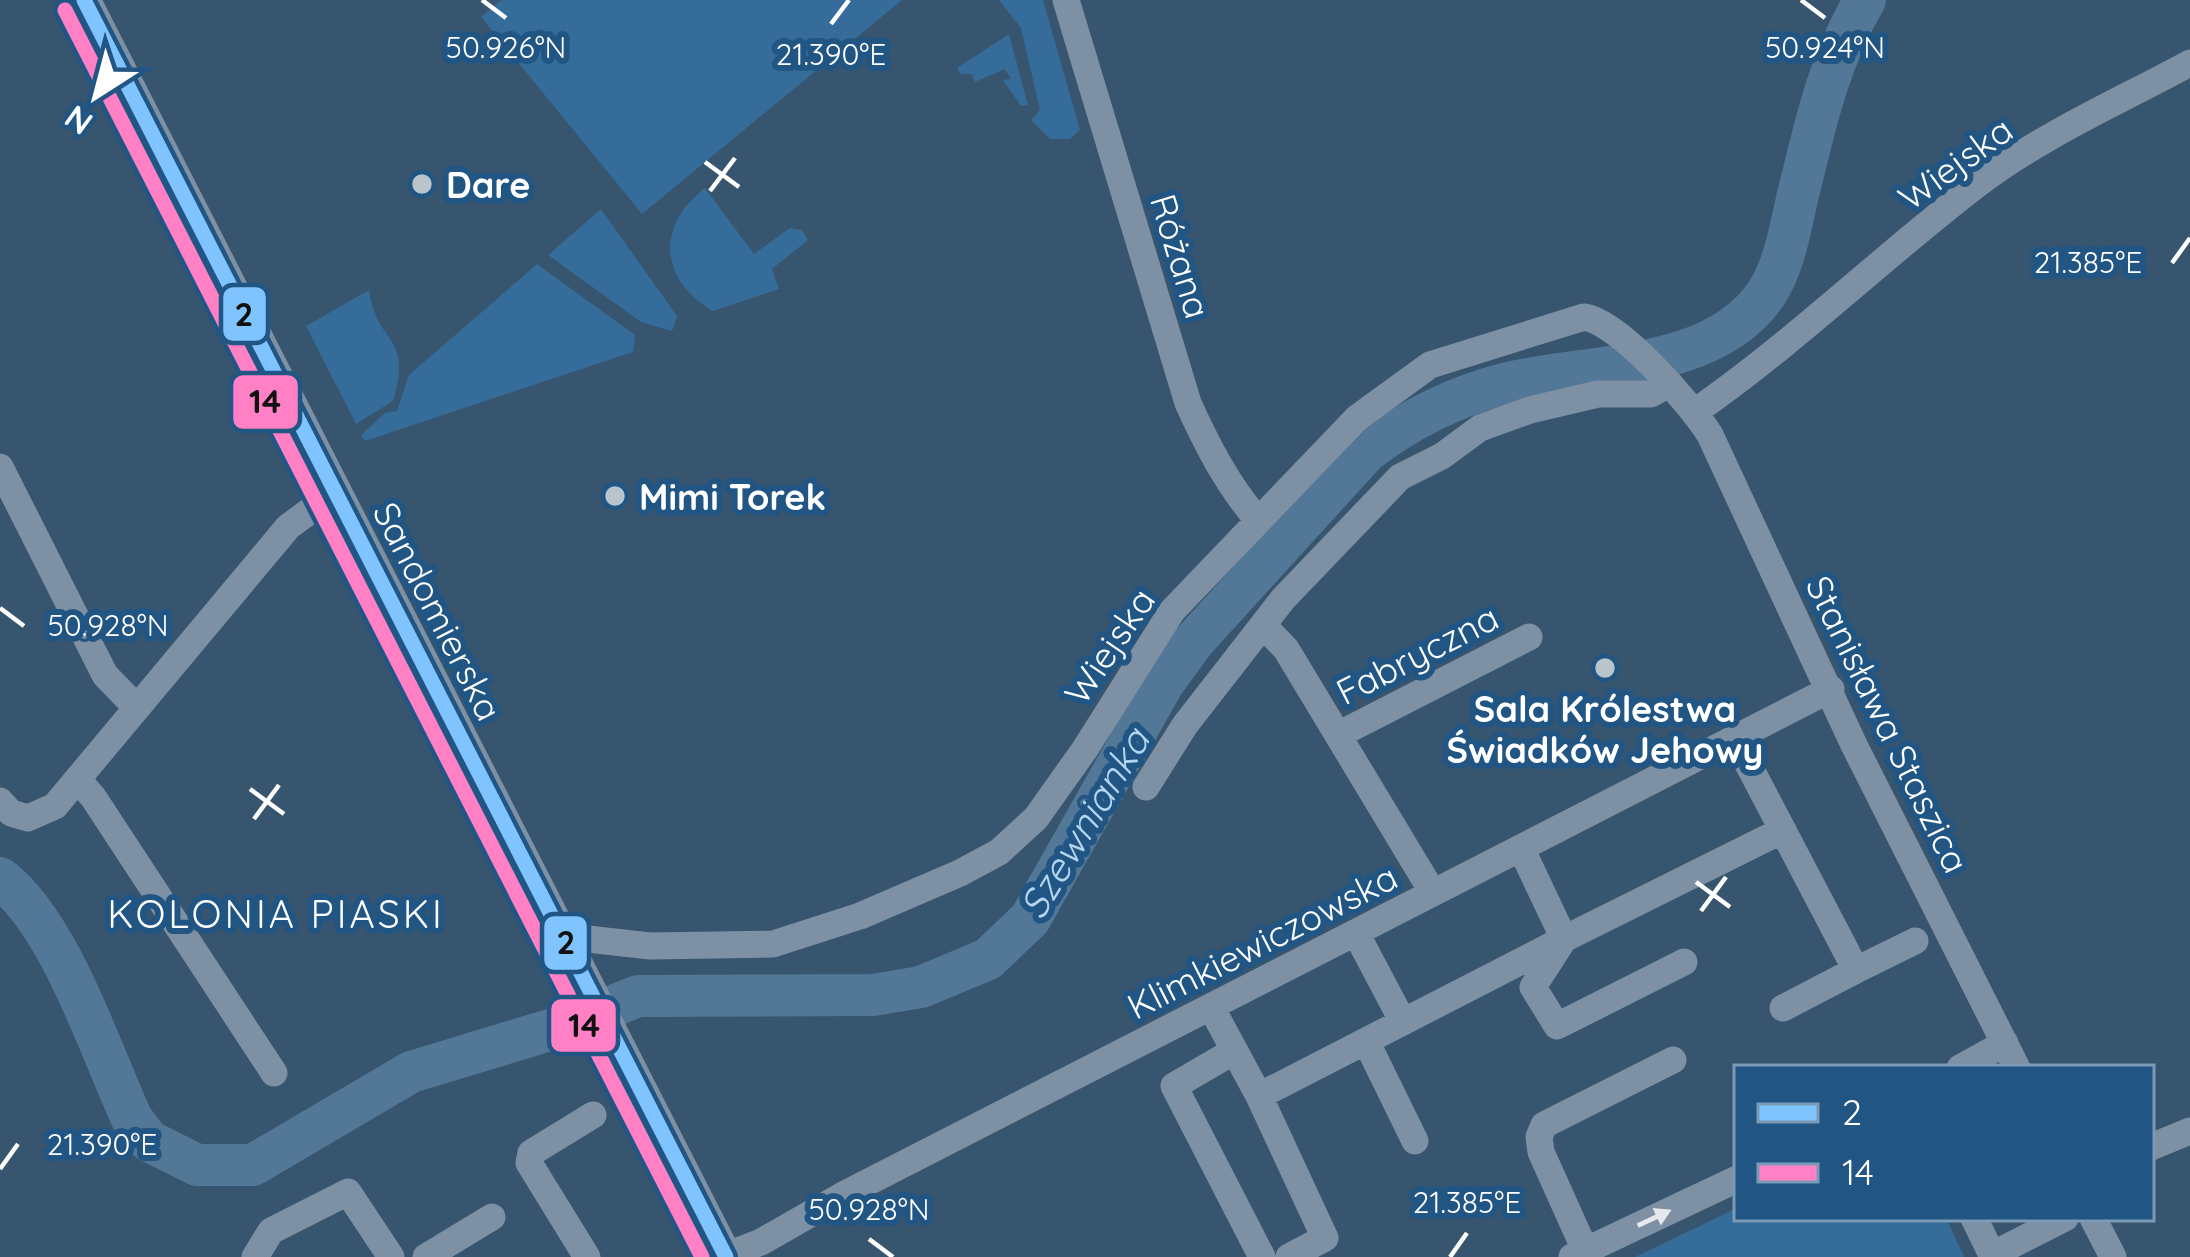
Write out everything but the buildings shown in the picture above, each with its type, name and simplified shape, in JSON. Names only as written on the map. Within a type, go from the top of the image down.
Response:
[{"type":"street","name":"Sandomierska","points":[[84,0],[724,1257]]},
{"type":"street","name":"Różana","points":[[1066,0],[1188,403],[1210,451],[1238,498],[1257,519]]},
{"type":"street","name":"Wiejska","points":[[561,936],[687,947],[773,944],[832,927],[983,862],[1016,840],[1036,818],[1172,610],[1357,418],[1430,365],[1584,317],[1608,326],[1696,411],[1977,184],[2036,146],[2190,63]]},
{"type":"street","points":[[1146,787],[1185,724],[1263,625],[1400,477],[1442,456],[1480,428],[1598,394],[1651,394],[1669,384]]},
{"type":"street","name":"Stanisława Staszica","points":[[1696,411],[1854,745],[2011,1055]]},
{"type":"street","points":[[0,467],[105,675],[136,708]]},
{"type":"street","points":[[0,801],[20,817],[36,818],[55,806],[288,527],[334,494]]},
{"type":"street","name":"Fabryczna","points":[[1263,625],[1286,649],[1433,893]]},
{"type":"street","name":"Fabryczna","points":[[1338,736],[1529,637]]},
{"type":"street","name":"Klimkiewiczowska","points":[[724,1257],[1831,689]]},
{"type":"street","points":[[1735,739],[1856,970]]},
{"type":"street","points":[[77,780],[93,797],[274,1073]]},
{"type":"street","points":[[1259,1096],[1783,830]]},
{"type":"street","points":[[1521,848],[1564,939]]},
{"type":"street","points":[[1356,933],[1403,1022]]},
{"type":"street","points":[[1564,939],[1533,988],[1557,1026],[1684,962]]},
{"type":"street","points":[[1783,1008],[1915,941]]},
{"type":"street","points":[[1210,1007],[1259,1096],[1325,1238],[1289,1257]]},
{"type":"street","points":[[1366,1041],[1414,1141]]},
{"type":"street","points":[[1234,1051],[1174,1086],[1262,1257]]},
{"type":"street","points":[[1972,1065],[2011,1055]]},
{"type":"street","points":[[1673,1060],[1544,1125],[1539,1137],[1541,1153],[1579,1254],[1734,1180]]},
{"type":"street","points":[[587,1257],[529,1163],[531,1153],[593,1115]]},
{"type":"street","points":[[2154,1147],[2190,1131]]},
{"type":"street","points":[[255,1257],[271,1232],[348,1192],[391,1257]]},
{"type":"street","points":[[426,1257],[492,1217]]},
{"type":"street","points":[[1975,1221],[1992,1256],[2059,1221]]},
{"type":"shaded area","points":[[501,0],[902,0],[642,214],[481,17]]},
{"type":"shaded area","points":[[999,0],[1043,0],[1080,130],[1070,139],[1050,139],[1031,120],[1040,110],[1021,28]]},
{"type":"shaded area","points":[[1009,34],[1028,105],[1021,106],[1003,80],[1011,79],[1005,69],[975,82],[971,74],[961,74],[957,68]]},
{"type":"shaded area","points":[[705,188],[754,254],[790,228],[802,230],[808,240],[772,269],[779,289],[713,311],[682,284],[670,252],[672,235],[678,218]]},
{"type":"shaded area","points":[[601,209],[677,316],[672,331],[641,322],[548,255]]},
{"type":"shaded area","points":[[537,264],[635,335],[633,352],[365,441],[361,435],[385,413],[397,411],[409,375]]},
{"type":"shaded area","points":[[369,290],[379,322],[396,351],[398,379],[393,401],[356,424],[306,326]]},
{"type":"shaded area","points":[[1734,1209],[1734,1221],[1947,1221],[1964,1257],[1635,1257]]},
{"type":"waterway","name":"Szewnianka","points":[[0,878],[22,899],[60,956],[132,1119],[149,1141],[197,1165],[253,1165],[411,1072],[563,1026],[638,996],[873,995],[921,987],[988,959],[1030,919],[1164,682],[1194,641],[1366,452],[1415,420],[1467,396],[1537,377],[1681,352],[1743,320],[1766,294],[1777,272],[1824,96],[1841,47],[1865,0]]},
{"type":"transit line","name":"2","points":[[84,0],[726,1257]]},
{"type":"transit line","name":"14","points":[[65,10],[702,1257]]},
{"type":"place","name":"Dare","points":[[422,184]]},
{"type":"place","name":"Mimi Torek","points":[[615,496]]},
{"type":"place","name":"Sala Królestwa Świadków Jehowy","points":[[1605,668]]},
{"type":"district","name":"KOLONIA PIASKI","points":[[276,913]]}]
